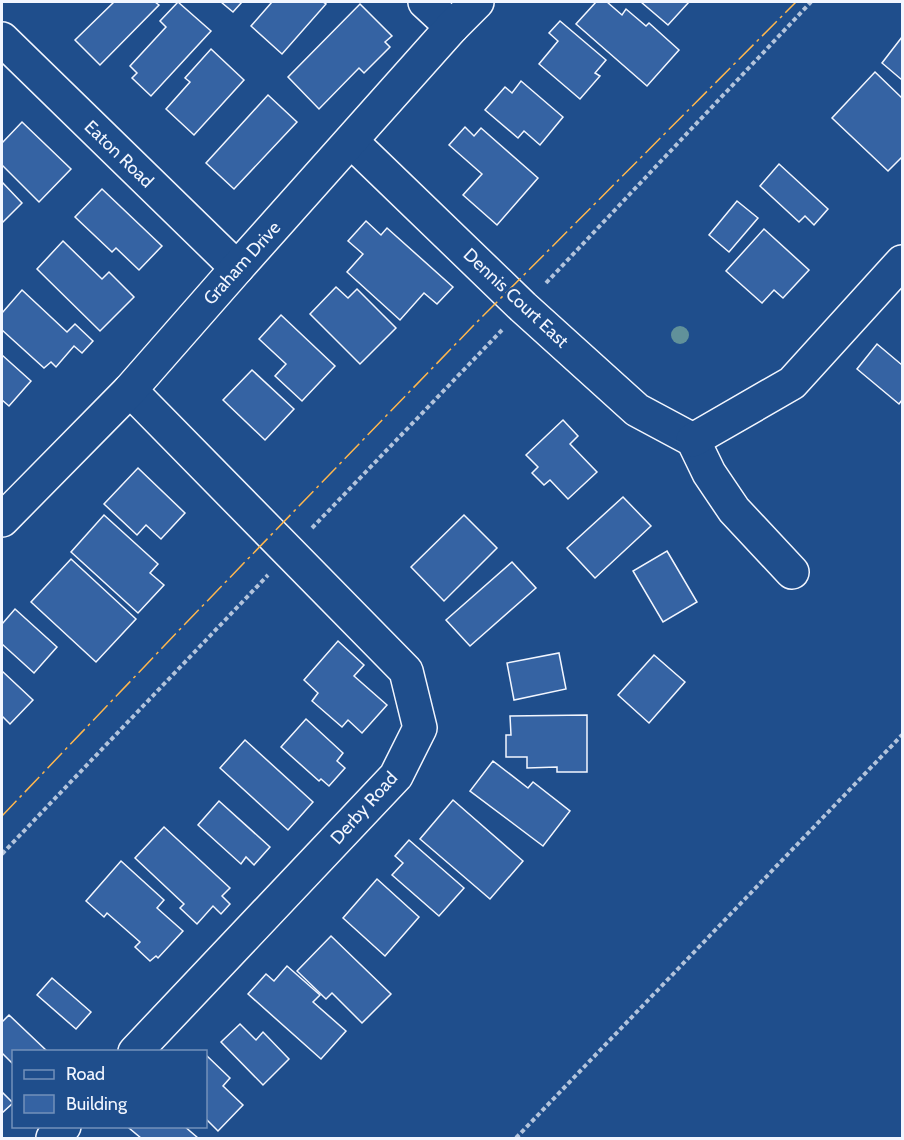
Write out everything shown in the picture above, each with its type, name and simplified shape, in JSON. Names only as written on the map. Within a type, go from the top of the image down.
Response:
[{"type":"street","points":[[425,2],[452,27]]},
{"type":"street","name":"Graham Drive","points":[[2,520],[130,390],[452,27],[477,2]]},
{"type":"street","name":"Eaton Road","points":[[4,48],[237,268]]},
{"type":"street","name":"Dennis Court East","points":[[351,141],[524,308],[638,410],[693,440]]},
{"type":"street","points":[[792,572],[734,510],[709,473],[693,440],[792,383],[903,262]]},
{"type":"street","name":"Derby Road","points":[[130,390],[406,671],[420,728],[396,776],[137,1050]]},
{"type":"path","points":[[2,854],[524,308],[811,2]]},
{"type":"path","points":[[516,1138],[903,735]]},
{"type":"building","points":[[114,2],[155,2],[159,5],[100,65],[75,40]]},
{"type":"building","points":[[178,2],[211,31],[151,96],[132,78],[137,73],[130,66],[166,27],[160,21]]},
{"type":"building","points":[[221,2],[242,2],[233,12]]},
{"type":"building","points":[[272,2],[323,2],[326,4],[282,54],[251,26]]},
{"type":"building","points":[[596,2],[607,2],[622,15],[626,9],[646,26],[649,23],[679,50],[647,86],[576,24]]},
{"type":"building","points":[[641,2],[689,2],[668,25]]},
{"type":"building","points":[[360,4],[392,36],[385,42],[390,47],[364,73],[359,68],[319,109],[288,77]]},
{"type":"building","points":[[560,21],[606,60],[595,73],[600,76],[580,99],[539,64],[558,41],[549,33]]},
{"type":"building","points":[[902,37],[902,80],[882,63]]},
{"type":"building","points":[[211,49],[244,80],[194,135],[166,109],[190,82],[185,78]]},
{"type":"building","points":[[875,72],[902,98],[902,160],[901,158],[888,171],[832,118]]},
{"type":"building","points":[[521,81],[563,117],[540,145],[524,131],[518,138],[485,110],[505,87],[512,93]]},
{"type":"building","points":[[268,95],[297,122],[234,189],[206,163]]},
{"type":"building","points":[[22,122],[71,169],[39,202],[2,165],[2,143]]},
{"type":"building","points":[[465,127],[474,136],[481,128],[538,178],[497,225],[463,195],[482,174],[449,145]]},
{"type":"building","points":[[779,164],[828,209],[814,225],[805,216],[799,222],[760,186]]},
{"type":"building","points":[[2,182],[22,203],[2,223]]},
{"type":"building","points":[[102,189],[162,246],[139,270],[116,248],[112,252],[75,217]]},
{"type":"building","points":[[737,201],[758,218],[729,252],[709,235]]},
{"type":"building","points":[[366,221],[381,235],[387,228],[453,287],[437,304],[424,293],[400,320],[347,272],[363,254],[348,241]]},
{"type":"building","points":[[764,229],[809,270],[783,298],[774,290],[762,303],[726,271]]},
{"type":"building","points":[[63,241],[102,279],[109,272],[134,297],[100,331],[37,269]]},
{"type":"building","points":[[336,287],[348,298],[357,289],[396,328],[360,364],[310,314]]},
{"type":"building","points":[[22,290],[67,332],[75,324],[93,341],[82,353],[74,346],[56,367],[51,362],[44,368],[2,330],[2,313]]},
{"type":"building","points":[[281,315],[335,366],[302,401],[275,376],[286,364],[259,339]]},
{"type":"building","points":[[877,344],[902,365],[902,400],[899,404],[857,369]]},
{"type":"building","points":[[2,355],[31,381],[9,406],[2,400]]},
{"type":"building","points":[[252,370],[294,409],[265,440],[223,400]]},
{"type":"building","points":[[563,420],[578,436],[570,444],[597,472],[568,499],[550,480],[544,485],[532,473],[538,467],[526,455]]},
{"type":"building","points":[[138,468],[185,513],[161,539],[146,525],[137,535],[104,504]]},
{"type":"building","points":[[623,497],[651,526],[595,578],[567,548]]},
{"type":"building","points":[[104,515],[158,564],[150,573],[164,585],[138,613],[71,552]]},
{"type":"building","points":[[464,515],[497,548],[444,601],[411,567]]},
{"type":"building","points":[[667,551],[697,602],[663,622],[633,571]]},
{"type":"building","points":[[71,559],[136,619],[96,662],[31,602]]},
{"type":"building","points":[[512,562],[536,588],[470,646],[446,620]]},
{"type":"building","points":[[15,609],[57,647],[34,673],[2,644],[2,624]]},
{"type":"building","points":[[338,641],[364,665],[354,676],[387,705],[362,733],[348,720],[342,727],[312,701],[318,693],[304,680]]},
{"type":"building","points":[[559,653],[566,689],[514,700],[507,663]]},
{"type":"building","points":[[654,655],[685,682],[649,723],[618,695]]},
{"type":"building","points":[[2,671],[33,700],[10,724],[2,716]]},
{"type":"building","points":[[587,715],[587,772],[557,772],[557,767],[527,768],[527,757],[506,757],[506,735],[511,735],[510,716]]},
{"type":"building","points":[[306,719],[343,753],[337,761],[345,768],[329,786],[321,779],[319,781],[281,747]]},
{"type":"building","points":[[245,740],[313,802],[288,830],[220,768]]},
{"type":"building","points":[[493,761],[528,788],[533,782],[570,811],[543,846],[470,791]]},
{"type":"building","points":[[453,800],[523,861],[490,899],[420,839]]},
{"type":"building","points":[[219,801],[270,847],[254,865],[246,857],[241,864],[198,825]]},
{"type":"building","points":[[164,827],[230,888],[222,896],[230,904],[221,914],[213,906],[197,924],[180,908],[184,904],[135,858]]},
{"type":"building","points":[[409,840],[464,888],[439,916],[392,875],[403,863],[395,856]]},
{"type":"building","points":[[121,861],[164,900],[157,908],[183,931],[158,958],[156,956],[150,961],[135,947],[140,942],[107,913],[104,917],[86,901]]},
{"type":"building","points":[[377,879],[419,917],[385,956],[343,918]]},
{"type":"building","points":[[331,936],[391,994],[362,1023],[332,993],[326,999],[297,971]]},
{"type":"building","points":[[287,966],[320,995],[313,1002],[346,1031],[321,1059],[248,994],[266,974],[274,981]]},
{"type":"building","points":[[52,978],[91,1012],[76,1029],[37,995]]},
{"type":"building","points":[[9,1015],[46,1050],[12,1050],[12,1063],[2,1053],[2,1022]]},
{"type":"building","points":[[240,1024],[256,1040],[263,1032],[289,1059],[263,1085],[221,1042]]},
{"type":"building","points":[[207,1056],[230,1078],[223,1086],[243,1105],[218,1131],[207,1120]]},
{"type":"building","points":[[2,1092],[12,1104],[2,1113]]},
{"type":"building","points":[[129,1128],[186,1128],[198,1138],[141,1138]]},
{"type":"power","points":[[2,816],[474,325],[796,2]]}]
